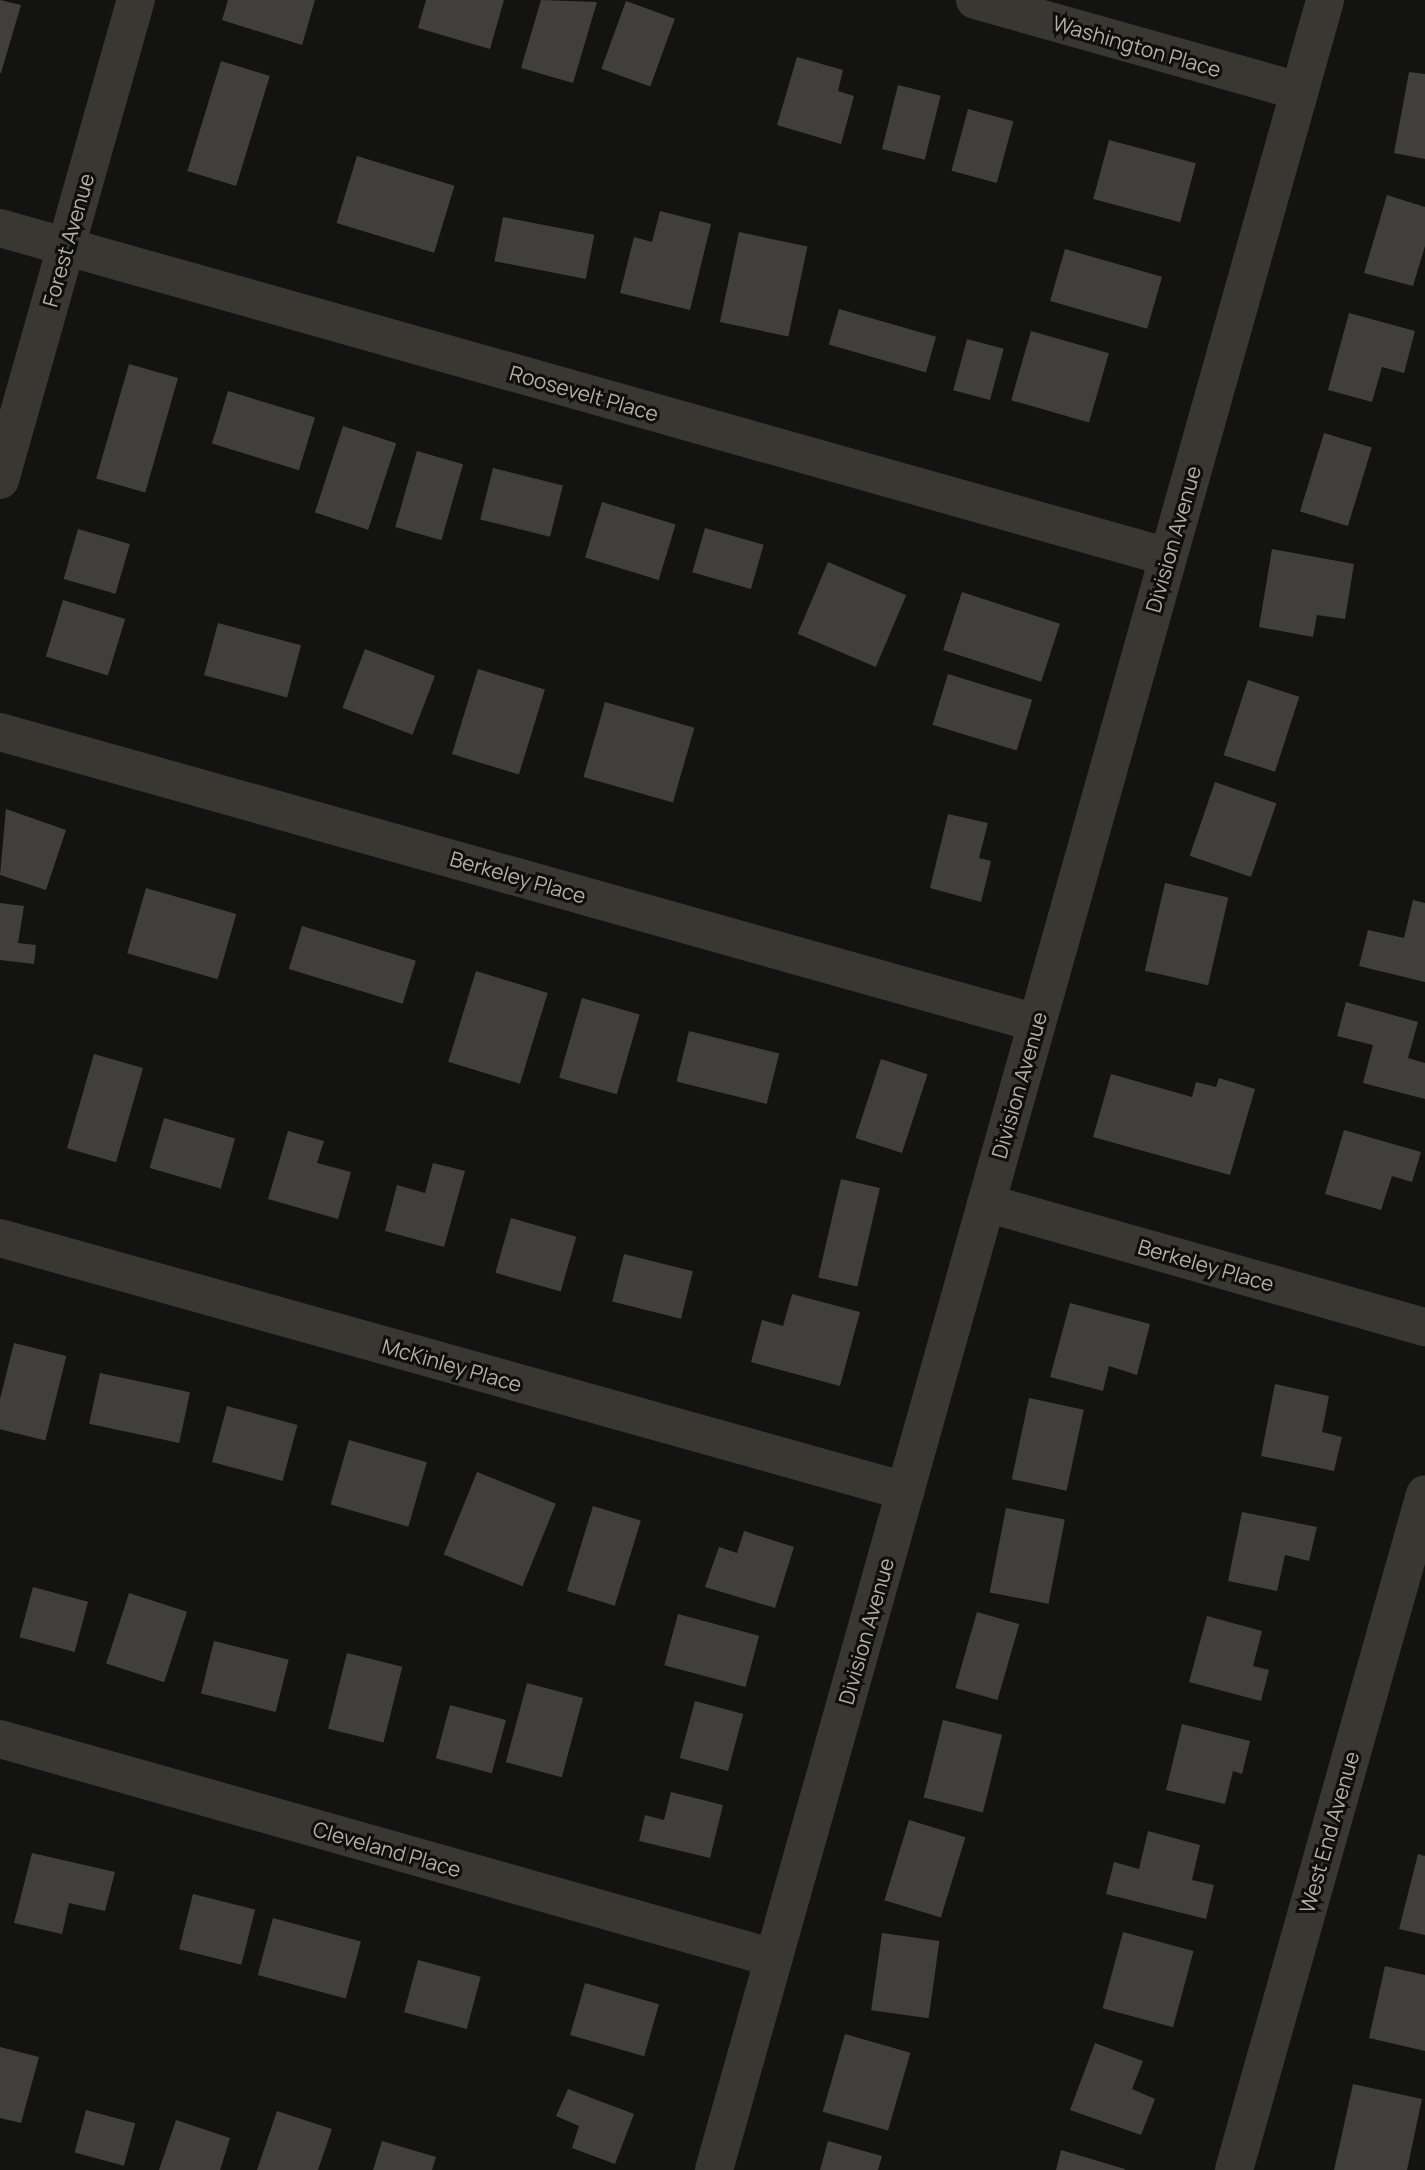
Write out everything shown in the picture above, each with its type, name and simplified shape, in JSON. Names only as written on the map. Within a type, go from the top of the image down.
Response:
[{"type":"street","name":"Forest Avenue","points":[[0,480],[136,0]]},
{"type":"street","name":"Washington Place","points":[[975,0],[1299,91]]},
{"type":"street","name":"Division Avenue","points":[[714,2170],[1325,0]]},
{"type":"street","name":"Roosevelt Place","points":[[0,228],[1168,557]]},
{"type":"street","name":"Berkeley Place","points":[[0,732],[1037,1023]]},
{"type":"street","name":"Berkeley Place","points":[[986,1203],[1425,1327]]},
{"type":"street","name":"McKinley Place","points":[[0,1238],[905,1491]]},
{"type":"street","name":"West End Avenue","points":[[1234,2170],[1425,1494]]},
{"type":"street","name":"Cleveland Place","points":[[0,1739],[774,1958]]},
{"type":"building","points":[[0,0],[21,5],[1,73],[0,73]]},
{"type":"building","points":[[228,0],[315,0],[302,45],[222,20]]},
{"type":"building","points":[[426,0],[504,0],[490,49],[418,28]]},
{"type":"building","points":[[541,0],[597,2],[573,83],[521,68]]},
{"type":"building","points":[[626,1],[675,19],[650,86],[601,69]]},
{"type":"building","points":[[797,57],[843,70],[838,91],[854,96],[841,144],[777,125]]},
{"type":"building","points":[[221,61],[270,76],[236,186],[187,171]]},
{"type":"building","points":[[1409,72],[1425,74],[1425,159],[1394,153]]},
{"type":"building","points":[[898,85],[941,96],[925,160],[882,149]]},
{"type":"building","points":[[968,109],[1013,121],[997,183],[951,171]]},
{"type":"building","points":[[1109,140],[1196,163],[1180,222],[1093,199]]},
{"type":"building","points":[[357,156],[455,186],[434,253],[337,223]]},
{"type":"building","points":[[1387,195],[1425,207],[1425,246],[1413,286],[1364,273]]},
{"type":"building","points":[[660,211],[711,224],[690,310],[620,293],[634,237],[652,242]]},
{"type":"building","points":[[503,217],[594,235],[586,279],[494,261]]},
{"type":"building","points":[[739,232],[807,247],[788,337],[720,322]]},
{"type":"building","points":[[1065,249],[1162,277],[1147,329],[1050,301]]},
{"type":"building","points":[[839,309],[936,337],[926,372],[829,345]]},
{"type":"building","points":[[1349,313],[1415,331],[1404,373],[1382,367],[1372,402],[1328,390]]},
{"type":"building","points":[[1031,331],[1109,353],[1089,423],[1011,400]]},
{"type":"building","points":[[967,339],[1004,349],[990,400],[953,390]]},
{"type":"building","points":[[129,364],[178,378],[145,492],[96,478]]},
{"type":"building","points":[[228,391],[315,418],[299,470],[212,444]]},
{"type":"building","points":[[343,426],[396,443],[368,530],[315,513]]},
{"type":"building","points":[[1324,433],[1372,448],[1348,526],[1300,511]]},
{"type":"building","points":[[417,451],[463,464],[441,540],[395,527]]},
{"type":"building","points":[[493,468],[563,485],[550,537],[480,519]]},
{"type":"building","points":[[602,502],[676,525],[659,580],[585,557]]},
{"type":"building","points":[[705,528],[764,545],[751,589],[692,572]]},
{"type":"building","points":[[78,529],[130,544],[116,594],[64,579]]},
{"type":"building","points":[[1272,549],[1354,564],[1345,619],[1317,615],[1313,637],[1259,627]]},
{"type":"building","points":[[828,562],[906,595],[876,667],[798,634]]},
{"type":"building","points":[[962,592],[1060,624],[1041,682],[943,650]]},
{"type":"building","points":[[63,600],[125,619],[108,675],[46,656]]},
{"type":"building","points":[[218,623],[301,645],[287,697],[204,675]]},
{"type":"building","points":[[365,649],[435,676],[412,735],[342,708]]},
{"type":"building","points":[[478,669],[545,689],[519,775],[452,754]]},
{"type":"building","points":[[948,674],[1032,700],[1017,750],[933,725]]},
{"type":"building","points":[[1248,680],[1299,697],[1275,772],[1224,755]]},
{"type":"building","points":[[605,702],[694,728],[673,803],[584,777]]},
{"type":"building","points":[[1215,782],[1276,803],[1251,877],[1190,856]]},
{"type":"building","points":[[6,809],[66,830],[46,890],[0,875]]},
{"type":"building","points":[[948,814],[988,823],[979,858],[991,861],[981,902],[930,888]]},
{"type":"building","points":[[1165,883],[1228,898],[1208,985],[1145,971]]},
{"type":"building","points":[[146,888],[236,914],[218,979],[127,953]]},
{"type":"building","points":[[1413,900],[1425,903],[1425,982],[1359,966],[1368,930],[1404,938]]},
{"type":"building","points":[[0,903],[24,906],[18,943],[36,945],[34,964],[0,960]]},
{"type":"building","points":[[302,926],[416,961],[403,1004],[289,969]]},
{"type":"building","points":[[476,971],[548,993],[520,1084],[448,1062]]},
{"type":"building","points":[[582,998],[640,1015],[617,1094],[559,1078]]},
{"type":"building","points":[[1346,1002],[1418,1022],[1408,1058],[1425,1063],[1425,1099],[1363,1083],[1373,1045],[1337,1036]]},
{"type":"building","points":[[689,1031],[779,1053],[767,1104],[676,1081]]},
{"type":"building","points":[[94,1054],[143,1068],[116,1162],[67,1148]]},
{"type":"building","points":[[881,1059],[928,1074],[902,1153],[855,1138]]},
{"type":"building","points":[[1111,1074],[1192,1097],[1196,1082],[1216,1087],[1219,1078],[1255,1089],[1230,1175],[1093,1137]]},
{"type":"building","points":[[164,1118],[235,1138],[221,1188],[150,1168]]},
{"type":"building","points":[[1344,1130],[1421,1152],[1412,1182],[1392,1176],[1381,1210],[1325,1194]]},
{"type":"building","points":[[288,1131],[324,1141],[317,1163],[351,1172],[338,1219],[268,1199]]},
{"type":"building","points":[[433,1163],[465,1171],[444,1247],[385,1231],[397,1185],[425,1193]]},
{"type":"building","points":[[841,1179],[880,1188],[857,1286],[818,1277]]},
{"type":"building","points":[[511,1218],[576,1237],[561,1292],[495,1273]]},
{"type":"building","points":[[624,1254],[693,1271],[681,1319],[612,1302]]},
{"type":"building","points":[[792,1294],[860,1312],[840,1386],[751,1362],[762,1320],[783,1326]]},
{"type":"building","points":[[1070,1303],[1150,1324],[1137,1375],[1109,1366],[1103,1391],[1050,1377]]},
{"type":"building","points":[[14,1343],[66,1356],[45,1440],[0,1429],[0,1399]]},
{"type":"building","points":[[100,1373],[190,1392],[179,1443],[89,1424]]},
{"type":"building","points":[[1275,1384],[1329,1396],[1322,1432],[1342,1437],[1334,1471],[1261,1456]]},
{"type":"building","points":[[1029,1398],[1084,1410],[1067,1491],[1012,1479]]},
{"type":"building","points":[[227,1406],[298,1425],[283,1481],[212,1462]]},
{"type":"building","points":[[349,1440],[427,1462],[408,1527],[331,1504]]},
{"type":"building","points":[[477,1472],[556,1504],[522,1586],[444,1555]]},
{"type":"building","points":[[593,1506],[641,1521],[615,1606],[567,1591]]},
{"type":"building","points":[[1006,1508],[1065,1519],[1048,1604],[990,1592]]},
{"type":"building","points":[[1242,1512],[1317,1527],[1309,1561],[1285,1555],[1277,1591],[1228,1581]]},
{"type":"building","points":[[744,1531],[794,1547],[775,1608],[705,1587],[719,1547],[737,1553]]},
{"type":"building","points":[[33,1587],[88,1602],[75,1652],[20,1637]]},
{"type":"building","points":[[129,1593],[187,1612],[164,1682],[106,1663]]},
{"type":"building","points":[[977,1612],[1019,1624],[998,1700],[955,1688]]},
{"type":"building","points":[[678,1614],[759,1636],[745,1687],[664,1665]]},
{"type":"building","points":[[1207,1616],[1262,1631],[1253,1666],[1269,1670],[1261,1701],[1189,1682]]},
{"type":"building","points":[[214,1641],[289,1660],[276,1712],[201,1693]]},
{"type":"building","points":[[347,1653],[402,1667],[383,1742],[328,1729]]},
{"type":"building","points":[[527,1683],[583,1698],[562,1777],[506,1762]]},
{"type":"building","points":[[695,1701],[743,1714],[728,1771],[680,1758]]},
{"type":"building","points":[[450,1705],[506,1720],[492,1773],[436,1758]]},
{"type":"building","points":[[943,1720],[1002,1735],[983,1812],[924,1798]]},
{"type":"building","points":[[1182,1724],[1250,1741],[1242,1774],[1233,1771],[1225,1804],[1166,1790]]},
{"type":"building","points":[[671,1792],[723,1805],[710,1858],[639,1841],[645,1815],[664,1820]]},
{"type":"building","points":[[909,1820],[965,1837],[941,1918],[884,1900]]},
{"type":"building","points":[[1148,1831],[1200,1845],[1192,1880],[1214,1885],[1206,1919],[1106,1894],[1114,1862],[1139,1869]]},
{"type":"building","points":[[32,1853],[115,1872],[105,1911],[69,1903],[62,1934],[14,1923]]},
{"type":"building","points":[[1418,1854],[1425,1856],[1425,1935],[1399,1929]]},
{"type":"building","points":[[193,1894],[255,1909],[241,1965],[179,1949]]},
{"type":"building","points":[[273,1918],[361,1942],[346,1999],[258,1975]]},
{"type":"building","points":[[1123,1932],[1194,1951],[1173,2027],[1103,2008]]},
{"type":"building","points":[[882,1933],[939,1941],[929,2018],[871,2010]]},
{"type":"building","points":[[418,1960],[481,1977],[467,2029],[404,2012]]},
{"type":"building","points":[[1385,1966],[1425,1975],[1425,2051],[1369,2038]]},
{"type":"building","points":[[585,1983],[659,2004],[644,2056],[570,2035]]},
{"type":"building","points":[[845,2034],[910,2053],[888,2131],[823,2112]]},
{"type":"building","points":[[1095,2043],[1143,2061],[1132,2089],[1155,2099],[1141,2135],[1070,2110]]},
{"type":"building","points":[[0,2047],[39,2057],[21,2123],[0,2118]]},
{"type":"building","points":[[1353,2084],[1422,2099],[1407,2170],[1334,2170]]},
{"type":"building","points":[[568,2089],[634,2114],[615,2164],[572,2148],[579,2126],[556,2116]]},
{"type":"building","points":[[86,2110],[135,2123],[124,2166],[75,2153]]},
{"type":"building","points":[[277,2111],[332,2129],[318,2170],[257,2170]]},
{"type":"building","points":[[176,2120],[230,2138],[220,2170],[159,2170]]},
{"type":"building","points":[[382,2141],[436,2157],[432,2170],[373,2170]]},
{"type":"building","points":[[828,2141],[882,2156],[878,2170],[820,2170]]},
{"type":"building","points":[[1061,2150],[1125,2169],[1125,2170],[1056,2170]]}]
